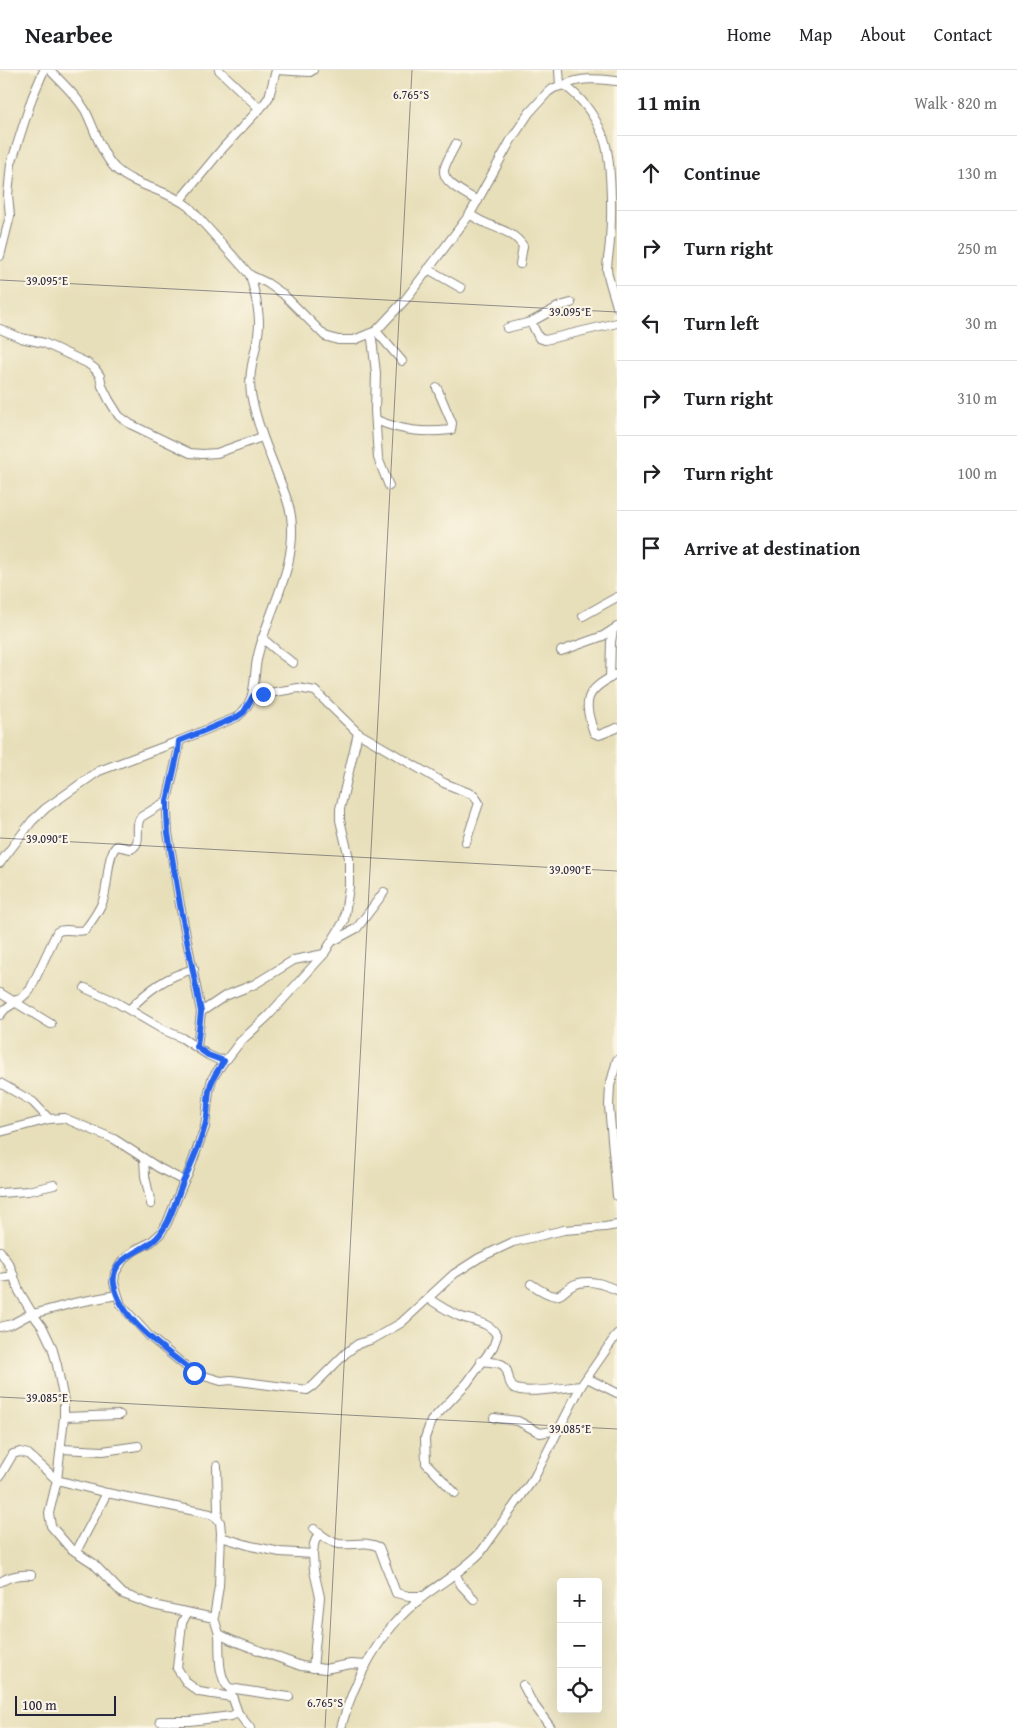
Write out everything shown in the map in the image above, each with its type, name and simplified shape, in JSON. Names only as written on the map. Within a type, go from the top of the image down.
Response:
[{"type":"street","points":[[0,256],[10,216],[8,195],[11,164],[32,98],[44,70]]},
{"type":"street","points":[[50,70],[75,96],[92,124],[101,147],[116,169],[135,181],[180,200],[189,207],[250,274],[283,294],[325,336],[338,340],[354,340],[372,332],[405,300],[470,214],[529,113],[548,92],[562,85],[587,78],[617,81]]},
{"type":"street","points":[[219,70],[260,109]]},
{"type":"street","points":[[180,200],[269,97],[276,70],[310,72],[314,70]]},
{"type":"street","points":[[559,70],[562,85],[580,98],[591,113],[604,138],[608,166],[610,218],[607,267],[608,279],[617,307]]},
{"type":"street","points":[[456,144],[444,169],[444,175],[449,182],[478,201]]},
{"type":"street","points":[[470,214],[508,232],[520,241],[524,246],[520,264]]},
{"type":"street","points":[[428,269],[461,288]]},
{"type":"street","points":[[0,864],[32,822],[46,808],[81,782],[99,771],[237,717],[244,712],[253,696],[257,657],[262,638],[290,562],[292,531],[288,501],[262,437],[251,394],[251,367],[259,324],[258,308],[250,274]]},
{"type":"street","points":[[507,328],[531,322],[560,306],[572,303]]},
{"type":"street","points":[[531,322],[539,338],[545,340],[617,323]]},
{"type":"street","points":[[0,329],[21,338],[44,343],[87,363],[100,376],[102,386],[119,416],[130,424],[190,453],[217,453],[262,437]]},
{"type":"street","points":[[372,332],[402,361]]},
{"type":"street","points":[[372,332],[378,458],[389,486]]},
{"type":"street","points":[[376,420],[409,431],[451,430],[452,423],[437,388]]},
{"type":"street","points":[[582,616],[617,597]]},
{"type":"street","points":[[561,651],[603,636],[615,628]]},
{"type":"street","points":[[615,628],[611,642],[614,676],[592,692],[587,700],[587,706],[594,733],[599,735],[617,728]]},
{"type":"street","points":[[262,638],[293,663]]},
{"type":"street","points":[[253,696],[298,688],[315,691],[358,733],[444,783],[468,792],[477,798],[478,803],[466,842]]},
{"type":"street","points":[[358,733],[340,809],[340,820],[349,858],[346,916],[324,954],[268,1016],[240,1042],[212,1079],[205,1128],[167,1223],[161,1233],[151,1242],[135,1250],[123,1260],[115,1273],[114,1283],[121,1305],[146,1333],[194,1373],[221,1381],[255,1382],[307,1390],[346,1353],[358,1344],[373,1339],[401,1323],[454,1274],[479,1258],[513,1242],[564,1230],[617,1225]]},
{"type":"street","points":[[179,741],[167,801],[168,833],[201,1012],[197,1047]]},
{"type":"street","points":[[0,1015],[30,990],[57,932],[62,929],[80,931],[85,930],[89,926],[102,902],[107,884],[110,854],[113,849],[116,846],[131,849],[136,847],[138,821],[141,817],[167,801]]},
{"type":"street","points":[[332,941],[357,928],[384,892]]},
{"type":"street","points":[[201,1012],[225,996],[255,984],[294,960],[324,954]]},
{"type":"street","points":[[130,1009],[142,996],[160,982],[194,969]]},
{"type":"street","points":[[85,988],[130,1009],[208,1055],[224,1061]]},
{"type":"street","points":[[0,993],[51,1024]]},
{"type":"street","points":[[617,1060],[610,1086],[617,1196]]},
{"type":"street","points":[[0,1083],[33,1102],[48,1118]]},
{"type":"street","points":[[0,1132],[48,1118],[64,1118],[114,1139],[144,1159],[184,1181]]},
{"type":"street","points":[[144,1159],[143,1167],[151,1204]]},
{"type":"street","points":[[0,1192],[28,1191],[54,1185]]},
{"type":"street","points":[[0,1252],[10,1266],[19,1291],[32,1314],[43,1328],[58,1365],[64,1401],[64,1417],[57,1480],[49,1513],[51,1526],[58,1535],[76,1552],[92,1563],[122,1594],[154,1605],[214,1618]]},
{"type":"street","points":[[0,1278],[14,1276]]},
{"type":"street","points":[[531,1284],[545,1294],[554,1297],[577,1284],[585,1282],[596,1282],[617,1290]]},
{"type":"street","points":[[0,1327],[12,1324],[32,1314],[74,1303],[117,1295]]},
{"type":"street","points":[[428,1298],[460,1316],[484,1324],[495,1331],[497,1336],[496,1341],[467,1383],[431,1422],[425,1438],[426,1462],[455,1494]]},
{"type":"street","points":[[341,1728],[352,1691],[366,1665],[397,1619],[423,1596],[471,1562],[492,1536],[534,1478],[581,1386],[617,1334]]},
{"type":"street","points":[[481,1361],[501,1364],[505,1367],[511,1385],[516,1389],[549,1390],[581,1386]]},
{"type":"street","points":[[587,1378],[617,1393]]},
{"type":"street","points":[[64,1417],[120,1415]]},
{"type":"street","points":[[494,1418],[518,1421],[540,1433],[559,1430]]},
{"type":"street","points":[[61,1449],[103,1451],[138,1446]]},
{"type":"street","points":[[0,1476],[13,1454],[20,1452],[28,1454],[57,1480],[107,1493],[210,1514],[217,1518],[220,1522],[221,1537],[219,1586],[214,1618],[225,1684],[230,1688],[289,1697]]},
{"type":"street","points":[[217,1466],[217,1518]]},
{"type":"street","points":[[76,1552],[107,1493]]},
{"type":"street","points":[[313,1668],[320,1597],[314,1571],[313,1554],[317,1531],[329,1541],[336,1543],[366,1543],[379,1548],[396,1593],[409,1596],[423,1596]]},
{"type":"street","points":[[221,1537],[280,1552],[313,1554]]},
{"type":"street","points":[[455,1573],[461,1585],[474,1599]]},
{"type":"street","points":[[0,1582],[8,1577],[20,1574],[30,1575]]},
{"type":"street","points":[[187,1613],[182,1623],[177,1668],[187,1683],[199,1692],[232,1697]]},
{"type":"street","points":[[218,1634],[284,1660],[313,1668],[325,1669],[356,1664],[366,1665]]},
{"type":"street","points":[[523,1685],[532,1702],[551,1728]]},
{"type":"street","points":[[230,1688],[238,1713],[250,1728]]},
{"type":"street","points":[[160,1721],[190,1721],[231,1716],[238,1713]]},
{"type":"route","points":[[194,1373],[150,1337],[121,1305],[114,1283],[115,1273],[123,1260],[135,1250],[151,1242],[161,1233],[167,1223],[205,1128],[212,1079],[224,1061],[208,1055],[197,1047],[201,1012],[168,833],[167,801],[179,741],[237,717],[244,712],[253,696],[263,694]]}]
